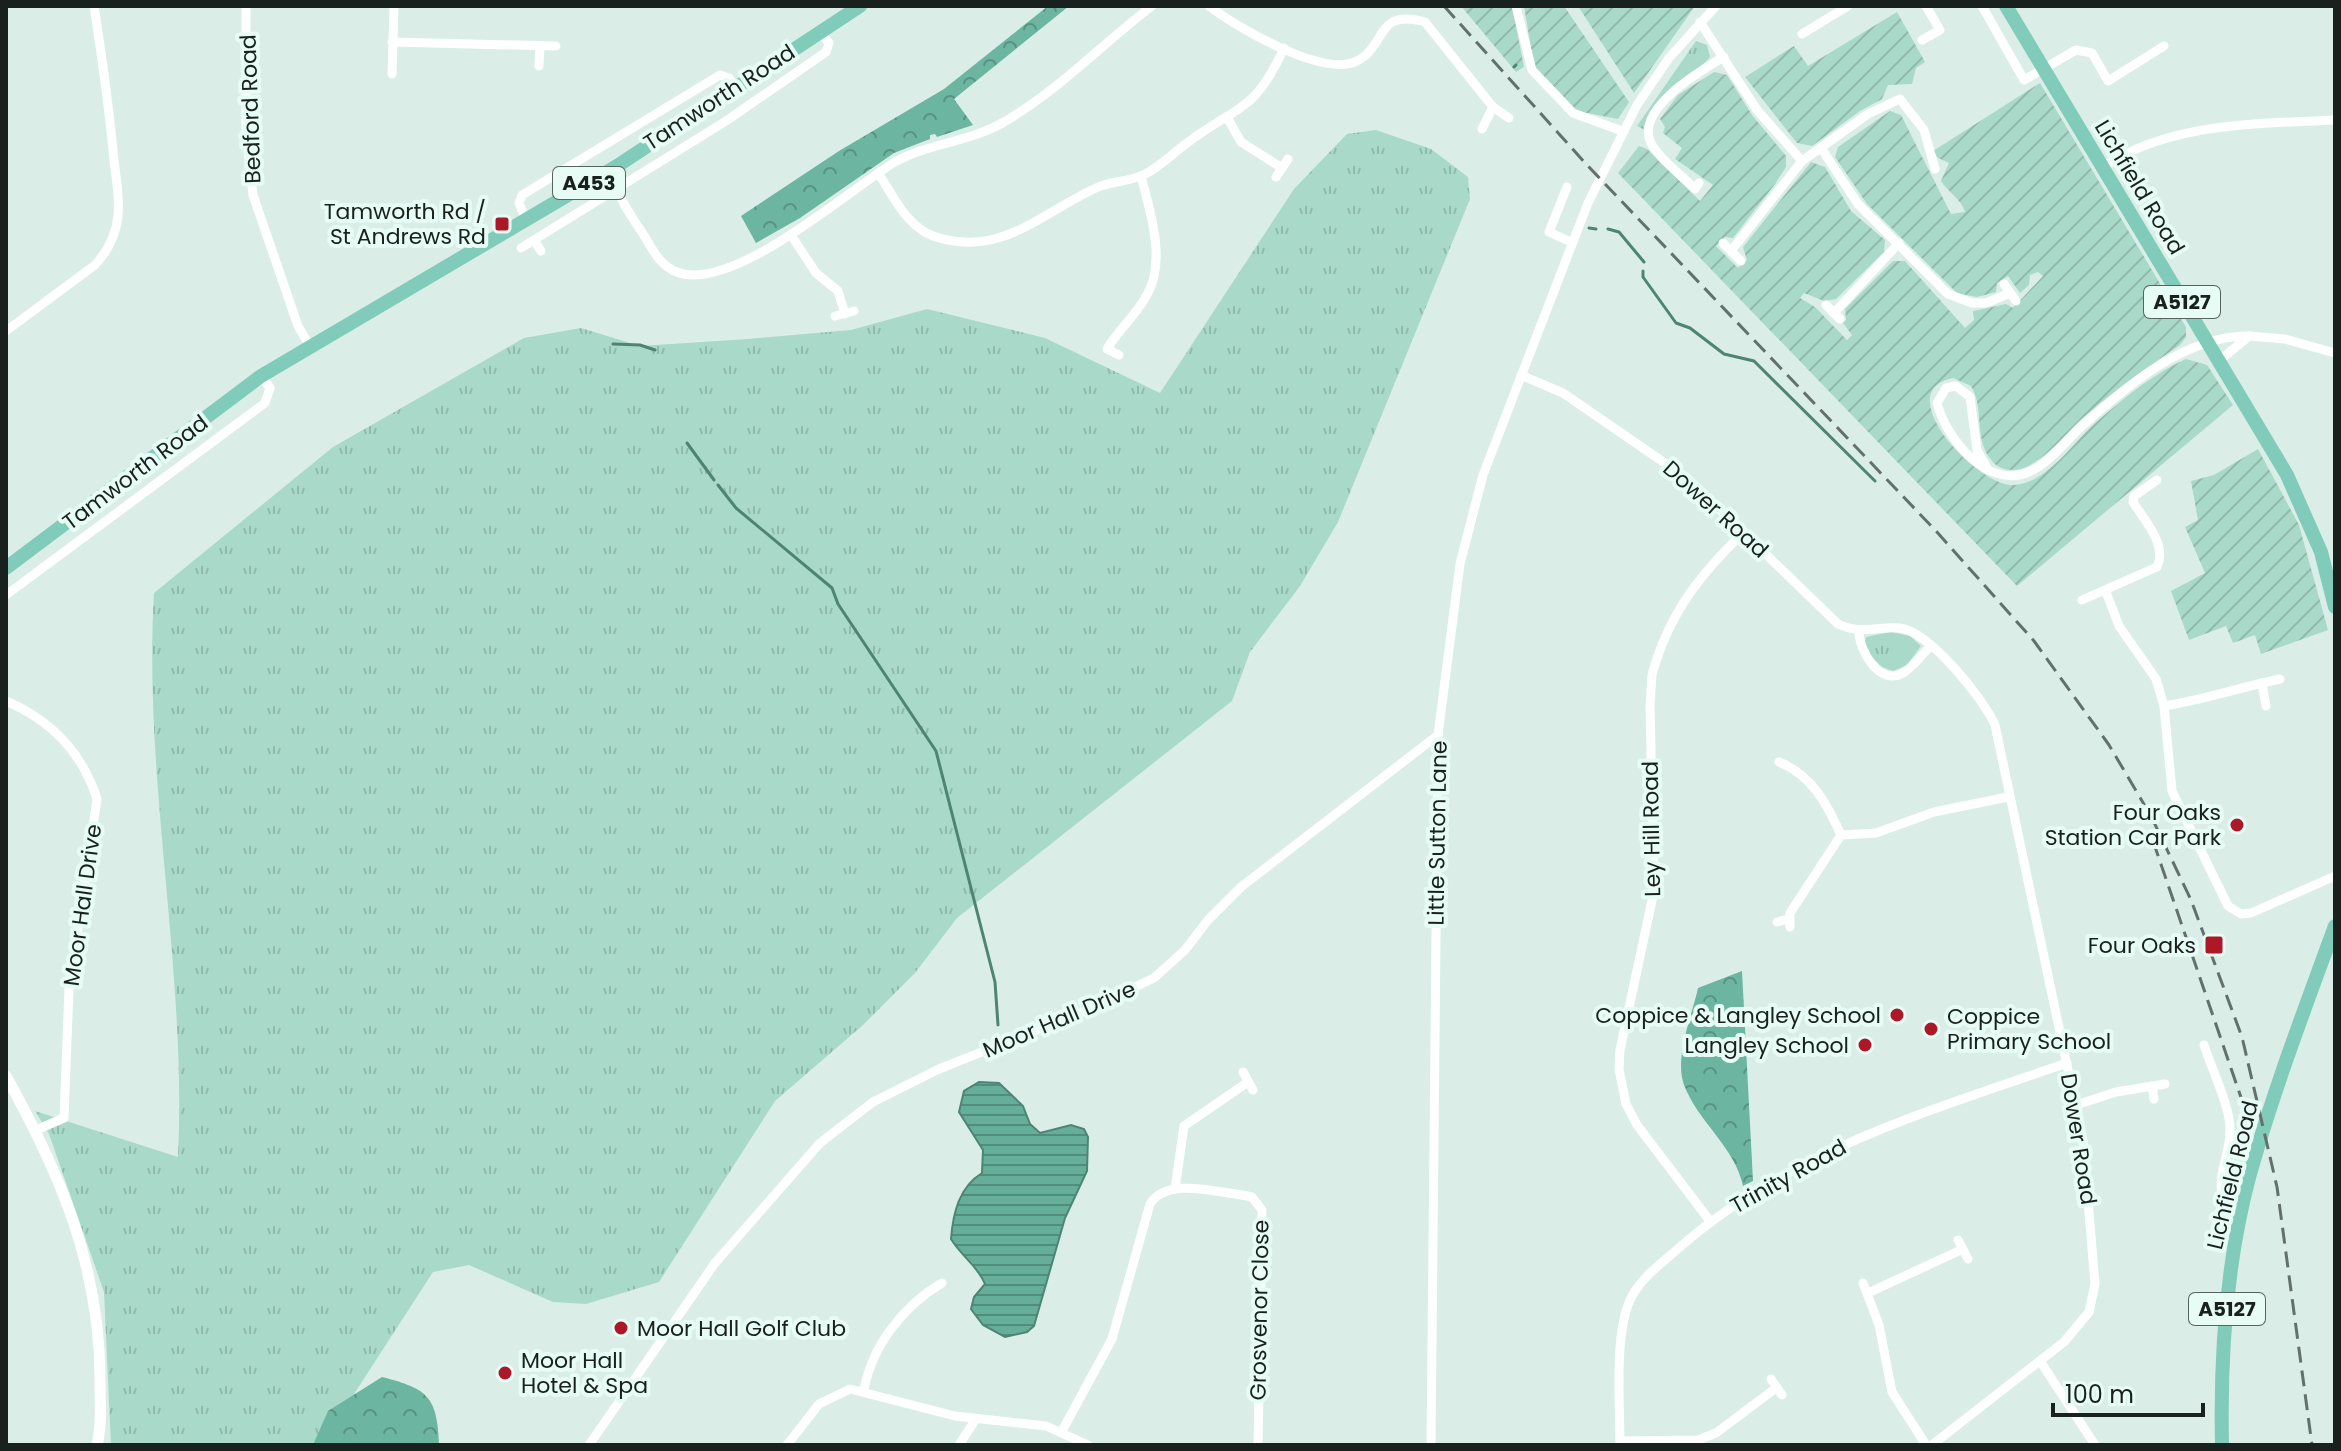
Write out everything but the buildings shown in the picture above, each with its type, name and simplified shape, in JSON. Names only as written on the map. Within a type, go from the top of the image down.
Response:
[{"type":"main road","name":"Tamworth Road","points":[[6,568],[261,376],[617,166],[860,6]]},
{"type":"main road","name":"Lichfield Road","points":[[2006,6],[2306,512],[2321,552],[2335,607]]},
{"type":"main road","name":"Lichfield Road","points":[[2222,1445],[2221,1366],[2241,1216],[2280,1076],[2335,926]]},
{"type":"street","points":[[7,328],[95,265],[105,255],[115,233],[117,187],[108,89],[94,6]]},
{"type":"street","name":"Bedford Road","points":[[246,6],[246,134],[253,195],[298,326],[309,345]]},
{"type":"street","points":[[392,74],[394,6]]},
{"type":"street","points":[[617,166],[616,191],[656,256],[678,273],[715,272],[791,235],[834,209],[878,173],[916,152],[967,138],[1004,122],[1086,65],[1152,6]]},
{"type":"street","points":[[1209,6],[1235,25],[1313,61],[1347,64],[1365,55],[1388,24],[1399,20],[1425,22],[1493,107],[1509,118]]},
{"type":"street","points":[[1516,6],[1532,70],[1573,113],[1622,131]]},
{"type":"street","name":"Little Sutton Lane","points":[[1431,1445],[1438,735],[1452,607],[1463,551],[1483,475],[1571,242],[1622,131],[1669,58],[1716,6]]},
{"type":"street","points":[[1802,34],[1848,6]]},
{"type":"street","points":[[1922,40],[1940,30],[1926,6]]},
{"type":"street","points":[[1982,6],[2024,80],[2076,50],[2083,50],[2092,53],[2108,81],[2164,46]]},
{"type":"street","points":[[1700,22],[1757,110],[1802,161]]},
{"type":"street","name":"Tamworth Road","points":[[521,248],[726,121],[826,52],[829,43],[821,33]]},
{"type":"street","points":[[392,42],[556,46]]},
{"type":"street","points":[[539,66],[540,46]]},
{"type":"street","points":[[878,173],[912,224],[933,236],[967,241],[1018,234],[1096,188],[1141,176],[1198,135],[1228,119],[1264,87],[1284,48]]},
{"type":"street","points":[[1699,183],[1695,189],[1652,145],[1649,134],[1654,117],[1674,89],[1724,57]]},
{"type":"street","name":"Tamworth Road","points":[[526,220],[519,203],[522,195],[720,75],[729,78],[737,89]]},
{"type":"street","points":[[1731,251],[1802,161],[1868,114],[1900,99],[1924,130],[1935,169]]},
{"type":"street","points":[[1482,129],[1493,107]]},
{"type":"street","points":[[1228,119],[1241,142],[1279,173],[1288,159]]},
{"type":"street","points":[[2103,167],[2149,142],[2182,134],[2335,120]]},
{"type":"street","points":[[1821,148],[1858,204],[1948,294],[1960,301],[1986,303],[2010,293]]},
{"type":"street","points":[[1119,355],[1107,349],[1143,302],[1153,280],[1155,236],[1141,176]]},
{"type":"street","points":[[592,181],[616,191]]},
{"type":"street","points":[[1567,187],[1549,232],[1571,242]]},
{"type":"street","points":[[791,235],[816,273],[838,291],[845,314]]},
{"type":"street","points":[[534,240],[541,251]]},
{"type":"street","points":[[1723,243],[1741,261]]},
{"type":"street","points":[[1826,305],[1837,316],[1899,243]]},
{"type":"street","points":[[1988,470],[1977,450],[1970,397],[1956,386],[1946,388],[1937,403],[1944,428],[1988,470],[2004,476],[2030,471],[2131,386],[2206,342],[2227,336],[2285,339],[2335,353]]},
{"type":"street","points":[[2219,361],[2249,336]]},
{"type":"street","name":"Dower Road","points":[[1521,375],[1563,393],[1688,479],[1827,616],[1859,632],[1901,628],[1914,632],[1931,646],[1989,713],[1998,741],[2083,1141],[2095,1284],[2089,1312],[2081,1324],[2040,1361],[1932,1445]]},
{"type":"street","name":"Tamworth Road","points":[[6,595],[265,403],[270,388],[261,376]]},
{"type":"street","points":[[2082,600],[2152,570],[2160,561],[2158,543],[2133,502],[2134,496],[2157,480]]},
{"type":"street","name":"Ley Hill Road","points":[[1710,1221],[1637,1125],[1621,1087],[1620,1050],[1654,891],[1652,675],[1672,619],[1687,593],[1744,532]]},
{"type":"street","points":[[2106,592],[2119,626],[2156,679],[2164,706],[2172,791],[2228,906],[2241,914],[2251,913],[2335,874]]},
{"type":"street","points":[[1859,632],[1859,647],[1869,661],[1889,674],[1903,673],[1931,646]]},
{"type":"street","points":[[2164,706],[2200,701],[2239,686],[2280,679]]},
{"type":"street","points":[[2262,683],[2266,706]]},
{"type":"street","name":"Moor Hall Drive","points":[[6,701],[44,723],[74,749],[87,770],[97,799],[69,989],[64,1118],[36,1130]]},
{"type":"street","name":"Moor Hall Drive","points":[[589,1445],[715,1263],[820,1143],[873,1102],[939,1069],[1082,1012],[1154,978],[1185,950],[1208,920],[1241,887],[1438,735]]},
{"type":"street","points":[[1787,762],[1824,799],[1841,835]]},
{"type":"street","points":[[1841,835],[1876,833],[1934,812],[2008,797]]},
{"type":"street","points":[[1777,922],[1790,923],[1841,835]]},
{"type":"street","points":[[2204,1045],[2231,1127],[2220,1181],[2224,1204],[2227,1211],[2241,1216]]},
{"type":"street","name":"Trinity Road","points":[[1620,1443],[1627,1309],[1644,1279],[1710,1221],[1752,1191],[1856,1139],[2067,1063]]},
{"type":"street","points":[[6,1076],[36,1130],[70,1203],[92,1289],[100,1362],[97,1445]]},
{"type":"street","points":[[1062,1431],[1112,1339],[1150,1204],[1160,1191],[1175,1189],[1184,1126],[1248,1081]]},
{"type":"street","points":[[2076,1105],[2116,1092],[2165,1084]]},
{"type":"street","points":[[2152,1086],[2154,1099]]},
{"type":"street","name":"Grosvenor Close","points":[[1175,1189],[1252,1197],[1262,1210],[1258,1445]]},
{"type":"street","points":[[1926,1445],[1892,1392],[1866,1288],[1960,1244],[1968,1259]]},
{"type":"street","points":[[864,1390],[869,1363],[897,1322],[924,1294],[942,1283]]},
{"type":"street","points":[[2040,1361],[2095,1445]]},
{"type":"street","points":[[1620,1443],[1698,1440],[1716,1433],[1776,1387]]},
{"type":"street","points":[[787,1445],[819,1404],[840,1391],[864,1390],[934,1411],[976,1419],[1034,1423],[1062,1431],[1088,1445]]},
{"type":"street","points":[[959,1445],[976,1419]]},
{"type":"green space","points":[[1048,6],[1069,6],[954,99],[973,125],[937,137],[930,135],[930,139],[894,153],[800,218],[756,243],[741,216],[839,151],[944,89]]},
{"type":"green space","points":[[1461,6],[1512,6],[1524,67],[1516,72]]},
{"type":"green space","points":[[1524,6],[1564,6],[1629,102],[1618,119],[1577,111],[1534,66]]},
{"type":"green space","points":[[1578,6],[1695,6],[1634,93]]},
{"type":"green space","points":[[1897,12],[1925,62],[1916,68],[1912,84],[1888,85],[1882,99],[1812,146],[1797,143],[1745,77],[1794,46],[1808,66]]},
{"type":"green space","points":[[1696,41],[1707,45],[1710,57],[1665,94],[1645,130],[1637,126]]},
{"type":"green space","points":[[1714,72],[1727,75],[1752,115],[1786,156],[1786,167],[1733,238],[1725,237],[1716,246],[1738,268],[1747,260],[1743,247],[1811,162],[1825,167],[1851,211],[1885,240],[1884,252],[1836,299],[1824,301],[1804,293],[1800,298],[1815,307],[1847,340],[1852,335],[1843,323],[1846,320],[1845,309],[1893,261],[1905,261],[1965,328],[1974,320],[1973,311],[2006,304],[2013,308],[2043,276],[2038,272],[2030,275],[2029,285],[2020,293],[2008,276],[1997,283],[1996,292],[1977,297],[1957,293],[1867,204],[1835,157],[1838,147],[1890,111],[1901,115],[1951,214],[1965,212],[1941,181],[1949,163],[1938,158],[1933,151],[2040,83],[2186,327],[2186,337],[2180,345],[2097,405],[2043,456],[2017,470],[1999,467],[1986,452],[1978,404],[1971,386],[1953,378],[1935,386],[1930,400],[1934,418],[1945,437],[1979,471],[2013,485],[2036,478],[2124,398],[2186,359],[2207,365],[2233,405],[2017,586],[1618,173],[1639,146],[1647,149],[1700,201],[1713,185],[1675,159],[1682,148],[1663,133],[1665,127],[1660,119],[1678,95]]},
{"type":"green space","points":[[1376,130],[1431,149],[1468,177],[1470,199],[1338,522],[1300,586],[1250,652],[1232,701],[957,918],[915,973],[863,1025],[775,1101],[659,1282],[586,1304],[553,1302],[469,1265],[433,1272],[321,1445],[111,1445],[104,1292],[49,1134],[35,1111],[178,1157],[176,1016],[154,734],[154,593],[333,447],[524,338],[581,328],[640,346],[748,339],[851,330],[927,309],[1045,338],[1160,393],[1294,189],[1347,134]]},
{"type":"green space","points":[[2258,449],[2299,525],[2328,630],[2261,654],[2255,635],[2233,643],[2226,626],[2189,640],[2171,591],[2205,573],[2185,527],[2198,520],[2191,481],[2214,475]]},
{"type":"green space","points":[[1891,632],[1910,636],[1921,646],[1907,665],[1893,671],[1882,667],[1863,649],[1866,637]]},
{"type":"green space","points":[[1742,971],[1753,1181],[1743,1186],[1725,1147],[1690,1098],[1681,1074],[1685,1036],[1698,988]]},
{"type":"green space","points":[[382,1377],[410,1386],[427,1397],[436,1415],[439,1445],[313,1445],[328,1411]]},
{"type":"shaded area","points":[[979,1082],[999,1083],[1023,1106],[1030,1124],[1040,1133],[1071,1125],[1084,1129],[1088,1137],[1087,1171],[1065,1218],[1034,1326],[1027,1332],[1005,1337],[983,1325],[971,1309],[974,1297],[985,1284],[951,1239],[953,1220],[963,1193],[982,1173],[983,1150],[959,1112],[964,1091]]},
{"type":"waterway","points":[[1589,228],[1596,229]]},
{"type":"waterway","points":[[1608,229],[1619,232],[1644,262]]},
{"type":"waterway","points":[[1643,271],[1643,277],[1676,323],[1690,328],[1724,354],[1754,361],[1875,481]]},
{"type":"waterway","points":[[613,344],[640,345],[655,350]]},
{"type":"waterway","points":[[687,443],[714,480]]},
{"type":"waterway","points":[[718,485],[736,508],[832,588],[838,604],[936,751],[995,982],[998,1025]]},
{"type":"railway","points":[[1444,6],[1587,165],[1936,531],[2034,641],[2109,745],[2151,816],[2191,900],[2242,1037],[2277,1187],[2312,1445]]},
{"type":"railway","points":[[2153,841],[2246,1112]]},
{"type":"place","name":"Tamworth Rd / St Andrews Rd","points":[[502,224]]},
{"type":"place","name":"Four Oaks Station Car Park","points":[[2237,825]]},
{"type":"place","name":"Four Oaks","points":[[2214,945]]},
{"type":"place","name":"Coppice & Langley School","points":[[1897,1015]]},
{"type":"place","name":"Coppice Primary School","points":[[1931,1029]]},
{"type":"place","name":"Langley School","points":[[1865,1045]]},
{"type":"place","name":"Moor Hall Golf Club","points":[[621,1328]]},
{"type":"place","name":"Moor Hall Hotel & Spa","points":[[505,1373]]}]
